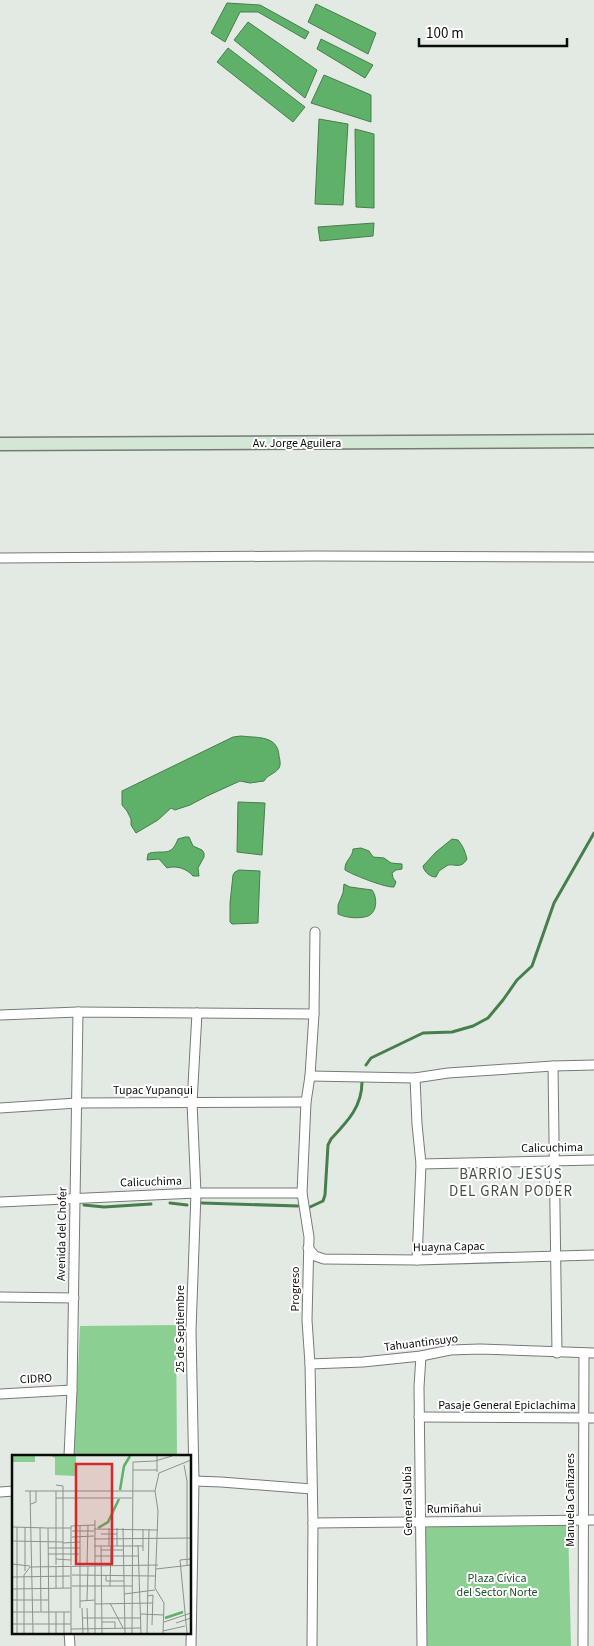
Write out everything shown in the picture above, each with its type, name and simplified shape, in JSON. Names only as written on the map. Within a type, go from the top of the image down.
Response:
[{"type":"street","name":"Av. Jorge Aguilera","points":[[0,444],[594,441]]},
{"type":"street","points":[[0,558],[594,557]]},
{"type":"street","name":"Progreso","points":[[312,1646],[314,1523],[307,1320],[308,1248],[307,1224],[302,1193],[306,1102],[310,1076],[314,1014],[315,932]]},
{"type":"street","points":[[0,1015],[78,1012],[314,1014]]},
{"type":"street","name":"Avenida del Chofer","points":[[70,1455],[78,1012]]},
{"type":"street","name":"25 de Septiembre","points":[[192,1646],[194,1482],[191,1330],[196,1193],[192,1102],[197,1013]]},
{"type":"street","points":[[310,1076],[415,1078],[448,1073],[594,1065]]},
{"type":"street","points":[[553,1066],[557,1353]]},
{"type":"street","points":[[415,1078],[421,1164],[417,1260]]},
{"type":"street","name":"Tupac Yupanqui","points":[[0,1108],[77,1103],[306,1102]]},
{"type":"street","name":"Calicuchima","points":[[421,1164],[594,1160]]},
{"type":"street","name":"Calicuchima","points":[[0,1202],[196,1193],[302,1193]]},
{"type":"street","points":[[308,1248],[315,1256],[324,1260]]},
{"type":"street","name":"Huayna Capac","points":[[324,1260],[417,1260],[594,1255]]},
{"type":"street","points":[[308,1277],[314,1267],[324,1260]]},
{"type":"street","points":[[0,1297],[74,1298]]},
{"type":"street","name":"Tahuantinsuyo","points":[[310,1364],[363,1362],[421,1356],[460,1349],[594,1353]]},
{"type":"street","name":"Manuela Cañizares","points":[[583,1646],[584,1353]]},
{"type":"street","name":"General Subía","points":[[421,1356],[418,1387],[422,1646]]},
{"type":"street","name":"CIDRO","points":[[0,1394],[72,1390]]},
{"type":"street","name":"Pasaje General Epiclachima","points":[[419,1417],[594,1418]]},
{"type":"street","points":[[194,1482],[221,1482],[312,1490]]},
{"type":"street","name":"Rumiñahui","points":[[314,1523],[594,1520]]},
{"type":"green space","points":[[176,1325],[177,1455],[74,1455],[80,1326]]},
{"type":"green space","name":"Plaza Cívica del Sector Norte","points":[[568,1523],[571,1646],[425,1646],[422,1525]]},
{"type":"shaded area","points":[[227,3],[260,5],[309,32],[305,39],[258,12],[240,12],[225,42],[211,33]]},
{"type":"shaded area","points":[[316,4],[376,33],[368,54],[308,22]]},
{"type":"shaded area","points":[[248,22],[317,70],[305,98],[234,40]]},
{"type":"shaded area","points":[[321,39],[373,65],[365,78],[317,49]]},
{"type":"shaded area","points":[[228,48],[305,107],[293,122],[217,62]]},
{"type":"shaded area","points":[[324,75],[371,95],[371,122],[311,103]]},
{"type":"shaded area","points":[[319,119],[348,124],[343,205],[315,204]]},
{"type":"shaded area","points":[[355,129],[374,134],[374,208],[356,207]]},
{"type":"shaded area","points":[[374,223],[373,236],[320,241],[318,227]]},
{"type":"shaded area","points":[[233,737],[266,739],[275,744],[278,749],[280,767],[264,781],[250,783],[240,781],[190,805],[175,810],[171,808],[158,820],[136,833],[131,825],[131,819],[127,811],[122,805],[122,791]]},
{"type":"shaded area","points":[[238,802],[265,803],[262,855],[237,852]]},
{"type":"shaded area","points":[[189,837],[193,846],[204,853],[198,868],[199,876],[193,876],[188,871],[178,867],[167,868],[159,859],[147,860],[148,854],[170,851],[178,839]]},
{"type":"shaded area","points":[[452,839],[460,842],[467,859],[460,865],[448,865],[439,871],[436,877],[430,875],[423,866]]},
{"type":"shaded area","points":[[361,848],[369,851],[373,857],[384,858],[391,863],[402,864],[402,869],[392,873],[396,882],[394,887],[370,881],[345,870],[353,849]]},
{"type":"shaded area","points":[[239,870],[260,871],[258,923],[232,924],[230,922],[233,875]]},
{"type":"shaded area","points":[[344,884],[350,887],[372,890],[376,904],[371,914],[357,918],[338,914],[338,905],[343,893]]},
{"type":"waterway","points":[[366,1065],[371,1058],[423,1033],[452,1032],[473,1026],[488,1018],[517,980],[532,966],[554,903],[594,833]]},
{"type":"waterway","points":[[310,1207],[323,1201],[328,1145],[356,1107],[362,1082]]},
{"type":"waterway","points":[[170,1203],[187,1205]]},
{"type":"waterway","points":[[202,1203],[298,1206]]},
{"type":"waterway","points":[[84,1205],[104,1207],[151,1204]]},
{"type":"district","name":"BARRIO JESÚS DEL GRAN PODER","points":[[511,1182]]}]
